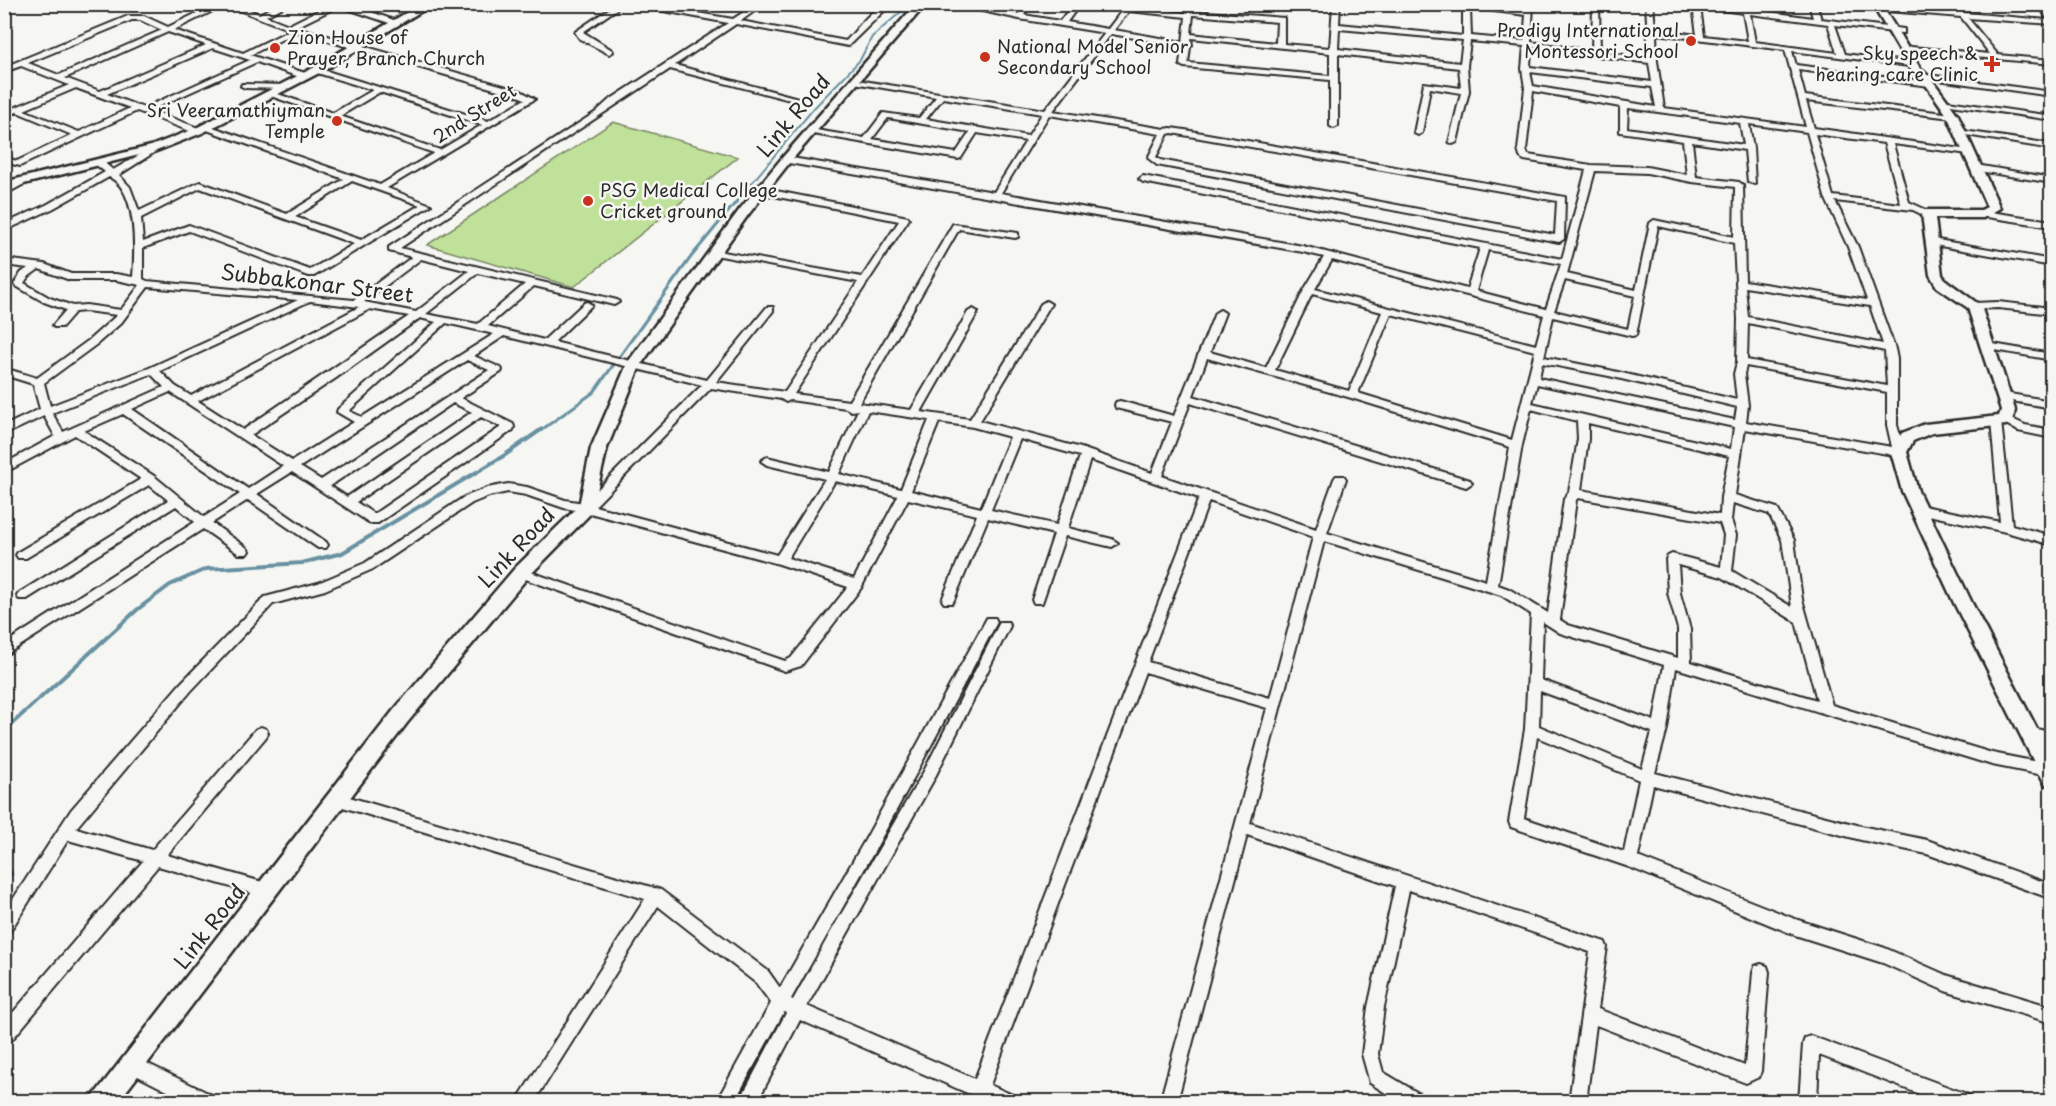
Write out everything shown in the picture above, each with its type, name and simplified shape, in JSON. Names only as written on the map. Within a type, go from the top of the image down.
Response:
[{"type":"street","name":"2nd Street","points":[[225,4],[293,29],[518,93],[531,99],[381,188]]},
{"type":"street","points":[[59,78],[225,4]]},
{"type":"street","points":[[260,16],[286,4]]},
{"type":"street","points":[[4,186],[155,148],[203,129],[357,48],[429,4]]},
{"type":"street","points":[[609,52],[583,38],[579,32],[621,4]]},
{"type":"street","points":[[629,4],[848,44],[872,17],[888,4]]},
{"type":"street","points":[[686,13],[698,4]]},
{"type":"street","points":[[614,302],[475,271],[392,249],[761,4]]},
{"type":"street","name":"Link Road","points":[[103,1101],[400,717],[521,573],[586,508],[599,448],[628,364],[786,160],[922,4]]},
{"type":"street","points":[[981,4],[976,9],[1188,45]]},
{"type":"street","points":[[1019,17],[1028,4]]},
{"type":"street","points":[[1062,24],[1077,4]]},
{"type":"street","points":[[1334,126],[1332,78],[1337,4]]},
{"type":"street","points":[[1444,4],[1530,9],[1526,69],[1529,88],[1522,150],[1524,157],[1591,168],[1647,170],[1738,185],[1743,319],[1742,362],[1739,374],[1743,405],[1727,497],[1725,520],[1730,535],[1726,573]]},
{"type":"street","points":[[1596,4],[1596,52]]},
{"type":"street","points":[[1649,4],[1653,61],[1660,110]]},
{"type":"street","points":[[1691,4],[1896,30]]},
{"type":"street","points":[[1764,4],[1767,14]]},
{"type":"street","points":[[1812,4],[1818,21]]},
{"type":"street","points":[[1876,4],[1923,66],[1923,75]]},
{"type":"street","points":[[1954,4],[1996,57]]},
{"type":"street","points":[[2041,4],[2052,21]]},
{"type":"street","points":[[242,56],[345,5],[398,23]]},
{"type":"street","points":[[1696,5],[1701,38]]},
{"type":"street","points":[[1453,141],[1465,91],[1463,66],[1467,38],[1466,6]]},
{"type":"street","points":[[996,195],[1047,113],[1081,66],[1129,7],[1281,20],[1280,46]]},
{"type":"street","points":[[1885,7],[1896,30],[1923,75],[1944,102],[1960,132],[1994,208],[1983,214]]},
{"type":"street","points":[[1885,7],[2052,21]]},
{"type":"street","points":[[1191,11],[1184,65],[1332,78]]},
{"type":"street","points":[[1746,12],[1752,44]]},
{"type":"street","points":[[4,70],[130,18],[141,18],[211,46],[305,76]]},
{"type":"street","points":[[1831,22],[1842,56]]},
{"type":"street","points":[[1335,26],[1528,44],[1653,61]]},
{"type":"street","points":[[1652,31],[1842,56],[1923,75],[2052,94]]},
{"type":"street","points":[[1188,36],[1463,66]]},
{"type":"street","points":[[101,94],[211,46]]},
{"type":"street","points":[[1788,49],[1830,198],[1853,247],[1890,350],[1892,425],[1910,490],[1963,603],[2050,774]]},
{"type":"street","points":[[1911,49],[2052,62]]},
{"type":"street","points":[[4,58],[140,110],[427,205],[311,274],[189,228],[140,246]]},
{"type":"street","points":[[4,159],[17,164],[79,135],[256,60]]},
{"type":"street","points":[[669,66],[799,101]]},
{"type":"street","points":[[1793,67],[1923,75]]},
{"type":"street","points":[[1526,69],[1656,85]]},
{"type":"street","points":[[317,70],[488,124]]},
{"type":"street","points":[[854,81],[1165,132],[1171,130],[1185,132],[1562,200],[1559,239],[1157,162],[1152,158],[1165,132]]},
{"type":"street","points":[[4,115],[76,85]]},
{"type":"street","points":[[1418,133],[1427,85],[1465,91]]},
{"type":"street","points":[[245,86],[284,87]]},
{"type":"street","points":[[1529,88],[1623,105],[1969,152]]},
{"type":"street","points":[[336,115],[380,89]]},
{"type":"street","points":[[269,94],[442,153]]},
{"type":"street","points":[[921,121],[941,95]]},
{"type":"street","points":[[1802,98],[1952,116]]},
{"type":"street","points":[[1944,102],[2052,118]]},
{"type":"street","points":[[1623,105],[1623,130],[1749,148]]},
{"type":"street","points":[[18,110],[79,135]]},
{"type":"street","points":[[866,141],[886,115],[1029,139]]},
{"type":"street","points":[[1744,121],[1752,182]]},
{"type":"street","points":[[810,131],[958,156],[975,130]]},
{"type":"street","points":[[1960,132],[2052,147]]},
{"type":"street","points":[[1687,139],[1692,179]]},
{"type":"street","points":[[1888,141],[1905,203],[1913,209]]},
{"type":"street","points":[[4,228],[111,174],[155,148]]},
{"type":"street","points":[[786,160],[1303,249],[1632,333],[1654,224],[1739,241]]},
{"type":"street","points":[[38,382],[118,321],[141,282],[140,246],[128,190],[120,180],[98,162]]},
{"type":"street","points":[[1491,588],[1516,445],[1549,313],[1562,276],[1591,168]]},
{"type":"street","points":[[1976,168],[2052,181]]},
{"type":"street","points":[[290,216],[351,178]]},
{"type":"street","points":[[1143,179],[1564,262]]},
{"type":"street","points":[[4,193],[21,182]]},
{"type":"street","points":[[135,217],[200,185],[362,244]]},
{"type":"street","points":[[761,191],[905,219],[786,398]]},
{"type":"street","points":[[1830,198],[1913,209],[1928,214],[1983,214],[2052,224]]},
{"type":"street","points":[[1928,214],[1936,275],[1942,284],[1974,306],[1998,305],[2052,311]]},
{"type":"street","points":[[780,560],[832,477],[858,408],[956,226],[1015,235]]},
{"type":"street","points":[[1932,242],[2052,263]]},
{"type":"street","points":[[1471,292],[1485,246]]},
{"type":"street","points":[[715,252],[864,280]]},
{"type":"street","points":[[356,303],[419,256]]},
{"type":"street","points":[[1269,372],[1309,290],[1330,256]]},
{"type":"street","name":"Subbakonar Street","points":[[4,262],[44,267],[70,278],[91,276],[356,303],[480,327],[709,384],[786,398],[973,423],[1017,434],[1086,454],[1320,535],[1505,592],[1564,629],[1992,759],[2050,774]]},
{"type":"street","points":[[36,267],[24,275],[19,284],[47,300],[72,309],[86,308],[123,314]]},
{"type":"street","points":[[243,435],[419,315],[475,271]]},
{"type":"street","points":[[1562,276],[1640,294]]},
{"type":"street","points":[[480,327],[532,283]]},
{"type":"street","points":[[1740,283],[1873,304]]},
{"type":"street","points":[[1309,290],[1609,373],[1743,405]]},
{"type":"street","points":[[4,431],[46,411],[153,370],[307,299]]},
{"type":"street","points":[[973,423],[1046,304]]},
{"type":"street","points":[[547,343],[587,305]]},
{"type":"street","points":[[190,400],[368,306]]},
{"type":"street","points":[[1974,306],[2008,410],[2001,421],[2006,528]]},
{"type":"street","points":[[58,325],[72,309]]},
{"type":"street","points":[[586,508],[709,384],[770,309]]},
{"type":"street","points":[[1352,395],[1387,311]]},
{"type":"street","points":[[914,414],[973,312]]},
{"type":"street","points":[[1155,479],[1220,313]]},
{"type":"street","points":[[1743,319],[1890,350]]},
{"type":"street","points":[[361,421],[342,412],[444,320]]},
{"type":"street","points":[[4,651],[502,333]]},
{"type":"street","points":[[1987,346],[2052,357]]},
{"type":"street","points":[[1204,354],[1352,395],[1516,445]]},
{"type":"street","points":[[322,485],[497,370],[466,356]]},
{"type":"street","points":[[1742,362],[1892,390]]},
{"type":"street","points":[[153,370],[171,388],[374,520],[509,427],[453,398]]},
{"type":"street","points":[[4,371],[38,382]]},
{"type":"street","points":[[1533,380],[1739,423],[1899,452]]},
{"type":"street","points":[[38,382],[46,411],[61,437]]},
{"type":"street","points":[[4,469],[75,430],[171,388]]},
{"type":"street","points":[[2004,397],[2052,405]]},
{"type":"street","points":[[1186,398],[1466,483]]},
{"type":"street","points":[[1120,405],[1177,420]]},
{"type":"street","points":[[1527,405],[1582,420],[1684,440],[1735,454]]},
{"type":"street","points":[[124,409],[322,545]]},
{"type":"street","points":[[348,502],[480,412]]},
{"type":"street","points":[[521,573],[785,666],[796,662],[857,585],[906,493],[936,417]]},
{"type":"street","points":[[1553,622],[1570,499],[1575,493],[1583,439],[1582,420]]},
{"type":"street","points":[[1899,452],[1907,437],[1930,428],[2001,421],[2052,434]]},
{"type":"street","points":[[75,430],[150,479],[243,551]]},
{"type":"street","points":[[948,600],[1017,434]]},
{"type":"street","points":[[1038,600],[1086,454]]},
{"type":"street","points":[[767,461],[1112,543]]},
{"type":"street","points":[[22,555],[150,479]]},
{"type":"street","points":[[1168,1101],[1320,535],[1340,479]]},
{"type":"street","points":[[4,928],[52,856],[65,832],[185,688],[269,600],[321,587],[369,566],[468,500],[487,492],[508,489],[527,491],[564,504],[780,560],[857,585]]},
{"type":"street","points":[[1575,493],[1725,520]]},
{"type":"street","points":[[980,1088],[1204,496]]},
{"type":"street","points":[[1727,497],[1773,511],[1788,540],[1796,599],[1826,707]]},
{"type":"street","points":[[23,596],[176,501]]},
{"type":"street","points":[[1919,509],[2006,528],[2052,541]]},
{"type":"street","points":[[1629,861],[1647,777],[1678,662],[1684,629],[1674,593],[1672,559],[1726,573],[1802,620]]},
{"type":"street","points":[[1537,612],[1532,729],[1516,822],[1629,861],[1796,927],[1885,956],[1945,983],[2052,1015]]},
{"type":"street","points":[[724,1101],[788,1007],[929,775],[998,624]]},
{"type":"street","points":[[1140,665],[1275,705]]},
{"type":"street","points":[[1533,683],[1660,729]]},
{"type":"street","points":[[1532,729],[1647,777],[1861,833],[1927,847],[2052,892]]},
{"type":"street","points":[[4,1036],[261,733]]},
{"type":"street","points":[[2030,733],[2052,739]]},
{"type":"street","points":[[336,799],[656,895],[762,977],[788,1007],[1009,1101]]},
{"type":"street","points":[[1242,827],[1599,947],[1577,1101]]},
{"type":"street","points":[[65,832],[266,890]]},
{"type":"street","points":[[1404,881],[1376,1007],[1370,1054],[1376,1077],[1417,1101]]},
{"type":"street","points":[[524,1101],[656,895]]},
{"type":"street","points":[[1590,1014],[1746,1075],[1753,1071],[1761,972]]},
{"type":"street","points":[[747,1101],[788,1007]]},
{"type":"street","points":[[1809,1101],[1811,1044],[1964,1101]]},
{"type":"street","points":[[132,1064],[208,1101]]},
{"type":"green space","name":"PSG Medical College Cricket ground","points":[[613,122],[738,157],[574,287],[427,245]]},
{"type":"waterway","points":[[745,191],[814,108],[860,60],[872,37],[910,4]]},
{"type":"waterway","points":[[540,431],[594,392],[691,257],[746,190]]},
{"type":"waterway","points":[[6,729],[4,731],[138,609],[170,585],[206,569],[302,563],[342,553],[505,455],[542,429]]},
{"type":"waterway","points":[[4,860],[11,874],[4,883]]},
{"type":"place","name":"Prodigy International Montessori School","points":[[1691,41]]},
{"type":"place","name":"Zion House of Prayer, Branch Church","points":[[275,48]]},
{"type":"place","name":"National Model Senior Secondary School","points":[[985,57]]},
{"type":"place","name":"Sky speech & hearing care Clinic","points":[[1992,64]]},
{"type":"place","name":"Sri Veeramathiyman Temple","points":[[337,121]]},
{"type":"place","name":"PSG Medical College Cricket ground","points":[[588,201]]}]
